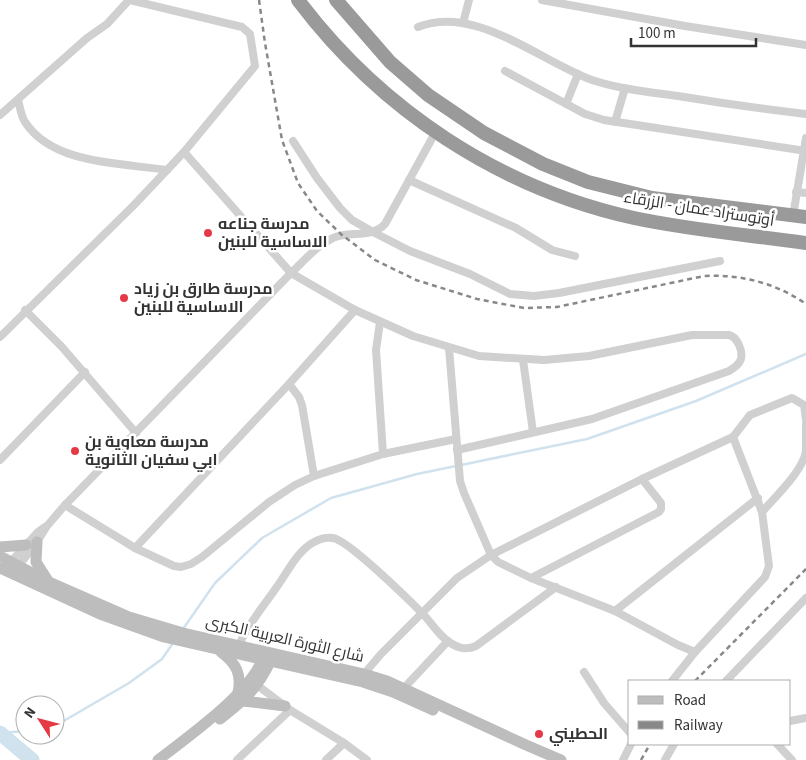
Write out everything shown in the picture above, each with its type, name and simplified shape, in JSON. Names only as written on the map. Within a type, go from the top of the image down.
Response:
[{"type":"highway","name":"أوتوستراد عمان - الزرقاء","points":[[298,0],[358,69],[410,114],[435,133],[464,151],[504,172],[588,206],[655,222],[806,243]]},
{"type":"highway","name":"أوتوستراد عمان - الزرقاء","points":[[336,0],[390,62],[428,95],[484,133],[543,164],[588,182],[638,196],[799,216]]},
{"type":"main road","points":[[38,542],[36,562],[49,582]]},
{"type":"main road","points":[[0,547],[26,545]]},
{"type":"main road","name":"شارع الثورة العربية الكبرى","points":[[0,556],[9,568],[100,614],[181,637],[218,650],[267,656],[364,674],[404,688],[526,746],[561,760]]},
{"type":"main road","name":"شارع الثورة العربية الكبرى","points":[[9,568],[49,582],[166,633]]},
{"type":"main road","name":"شارع الثورة العربية الكبرى","points":[[181,637],[239,645],[267,656],[377,686],[544,760]]},
{"type":"main road","points":[[218,650],[234,663],[238,670],[241,697]]},
{"type":"main road","points":[[167,760],[241,697],[254,683],[267,656]]},
{"type":"main road","points":[[158,760],[241,697],[288,708]]},
{"type":"street","points":[[0,115],[87,38],[107,24],[130,0],[238,26],[250,34],[255,63],[254,68],[184,152],[134,205],[25,310],[0,337]]},
{"type":"street","points":[[462,22],[469,0]]},
{"type":"street","points":[[542,0],[685,26],[806,44]]},
{"type":"street","points":[[418,27],[441,21],[462,22],[513,41],[592,80],[625,88],[806,114]]},
{"type":"street","points":[[505,71],[586,114],[615,122],[805,150]]},
{"type":"street","points":[[566,104],[578,74]]},
{"type":"street","points":[[615,122],[625,88]]},
{"type":"street","points":[[18,100],[24,120],[46,143],[69,153],[101,163],[167,170]]},
{"type":"street","points":[[9,568],[38,542],[47,526],[65,505],[291,274],[326,241],[342,234],[373,232],[385,224],[435,133]]},
{"type":"street","points":[[799,216],[796,192],[806,138]]},
{"type":"street","points":[[294,141],[317,178],[340,208],[352,220],[410,251],[461,270],[503,292],[518,296],[559,293],[720,261]]},
{"type":"street","points":[[184,152],[291,274],[380,322],[449,348],[479,356],[523,360],[574,358],[692,335],[729,334],[734,336],[741,353],[738,363],[729,371],[592,419],[457,450]]},
{"type":"street","points":[[409,180],[516,228],[552,250],[575,256]]},
{"type":"street","points":[[796,192],[806,193]]},
{"type":"street","points":[[25,310],[85,372],[136,433]]},
{"type":"street","points":[[135,548],[289,384],[355,310]]},
{"type":"street","points":[[380,322],[376,350],[383,454]]},
{"type":"street","points":[[449,348],[460,481],[491,555],[504,566],[614,610],[678,645],[695,652]]},
{"type":"street","points":[[523,360],[532,432]]},
{"type":"street","points":[[0,460],[85,372]]},
{"type":"street","points":[[289,384],[299,397],[302,405],[314,476]]},
{"type":"street","points":[[364,674],[381,654],[457,578],[491,555],[642,479],[733,437],[750,415],[792,398],[804,405],[806,452],[795,473],[762,512]]},
{"type":"street","points":[[673,680],[695,652],[768,572],[769,560],[762,512],[733,437]]},
{"type":"street","points":[[65,505],[135,548],[174,566],[181,567],[191,564],[202,557],[269,502],[295,485],[314,476],[383,454],[456,439]]},
{"type":"street","points":[[531,578],[659,512],[661,503],[642,479]]},
{"type":"street","points":[[614,610],[758,498]]},
{"type":"street","points":[[9,568],[26,545],[38,532],[47,526]]},
{"type":"street","points":[[239,645],[248,628],[300,553],[315,542],[324,539],[334,538],[357,553],[448,641],[462,648],[476,646],[556,587]]},
{"type":"street","points":[[727,680],[806,598]]},
{"type":"street","points":[[404,688],[448,641]]},
{"type":"street","points":[[584,672],[604,703],[628,731]]},
{"type":"street","points":[[254,683],[288,708],[344,742],[367,760]]},
{"type":"street","points":[[237,760],[288,708]]},
{"type":"street","points":[[791,721],[806,718]]},
{"type":"street","points":[[326,760],[344,742]]},
{"type":"street","points":[[623,760],[630,745]]},
{"type":"street","points":[[665,760],[673,745]]},
{"type":"street","points":[[778,745],[792,760]]},
{"type":"waterway","points":[[461,465],[587,439],[696,401],[806,354]]},
{"type":"waterway","points":[[183,629],[215,583],[262,538],[331,498],[417,474],[456,466]]},
{"type":"waterway","points":[[65,720],[129,683],[162,659],[173,643]]},
{"type":"waterway","points":[[0,733],[15,732]]},
{"type":"waterway","points":[[0,733],[32,760]]},
{"type":"railway","points":[[259,0],[282,140],[298,183],[317,211],[342,235],[375,260],[416,280],[477,299],[524,308],[557,307],[704,276],[744,278],[757,281],[782,290],[806,304]]},
{"type":"railway","points":[[696,680],[806,569]]},
{"type":"railway","points":[[641,760],[649,745]]},
{"type":"place","name":"مدرسة جناعه الاساسية للبنين","points":[[208,233]]},
{"type":"place","name":"مدرسة طارق بن زياد الاساسية للبنين","points":[[124,298]]},
{"type":"place","name":"مدرسة معاوية بن ابي سفيان الثانوية","points":[[75,451]]},
{"type":"place","name":"الحطيني","points":[[539,734]]}]
